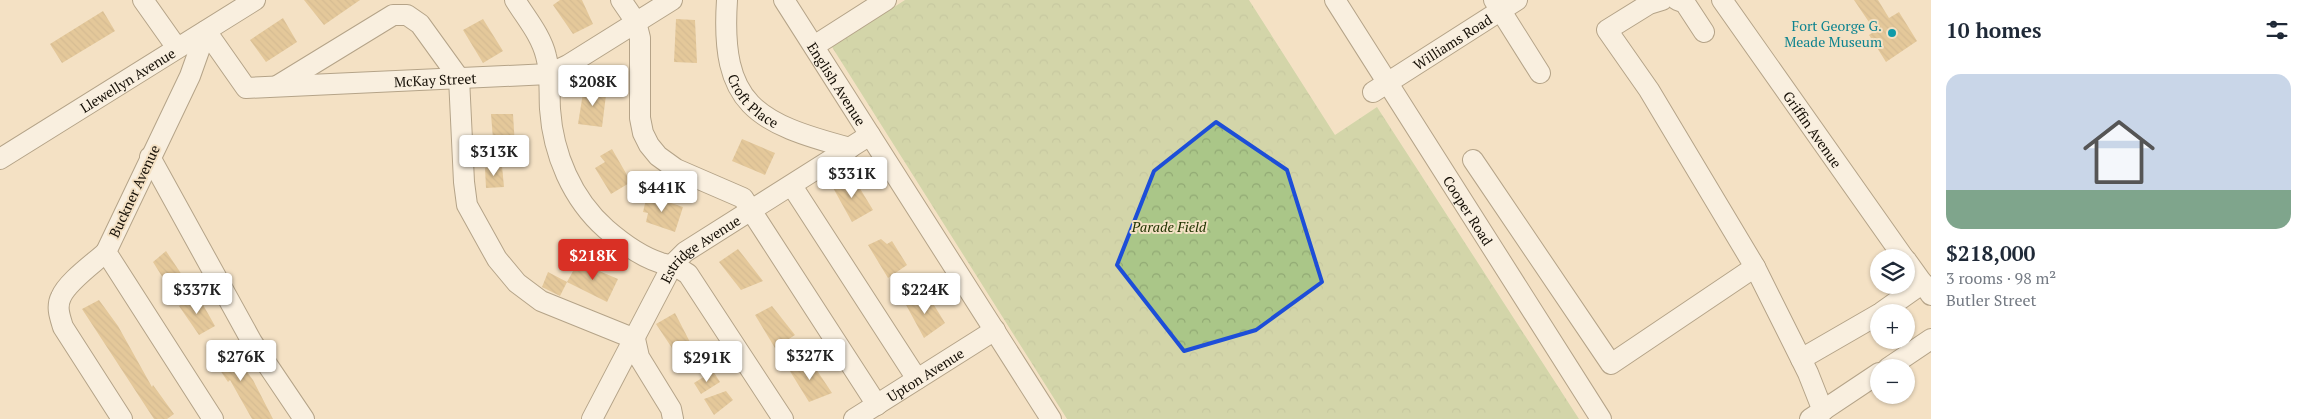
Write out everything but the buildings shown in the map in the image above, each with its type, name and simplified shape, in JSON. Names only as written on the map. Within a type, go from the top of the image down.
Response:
[{"type":"street","points":[[143,0],[177,48]]},
{"type":"street","name":"Llewellyn Avenue","points":[[0,159],[255,0]]},
{"type":"street","points":[[515,0],[543,44],[549,74],[552,134],[567,177],[579,197],[592,215],[620,240],[661,262],[673,264],[688,274],[783,419]]},
{"type":"street","points":[[621,0],[636,22],[640,38],[642,56],[640,118],[643,133],[649,145],[658,156],[676,169],[743,198],[877,405]]},
{"type":"street","name":"McKay Street","points":[[206,31],[246,88],[549,74],[568,65],[672,0]]},
{"type":"street","name":"Croft Place","points":[[727,0],[726,27],[729,62],[733,78],[744,98],[758,110],[794,130],[850,148]]},
{"type":"street","name":"English Avenue","points":[[784,0],[1051,419]]},
{"type":"street","points":[[814,46],[886,0]]},
{"type":"street","name":"Cooper Road","points":[[1335,0],[1380,87],[1601,419]]},
{"type":"street","points":[[1662,0],[1649,4],[1607,30],[1649,90],[1755,267],[1801,359],[1817,415],[1870,379]]},
{"type":"street","points":[[1677,0],[1685,3],[1704,32]]},
{"type":"street","name":"Griffin Avenue","points":[[1722,0],[1898,249]]},
{"type":"street","points":[[1504,4],[1540,73]]},
{"type":"street","name":"Williams Road","points":[[1380,87],[1504,4]]},
{"type":"street","points":[[277,86],[393,15],[407,15],[420,24],[459,78],[464,182],[467,205],[497,259],[517,283],[541,301],[635,339],[639,358],[671,409],[672,419]]},
{"type":"street","name":"Buckner Avenue","points":[[206,31],[190,76],[106,252],[213,419]]},
{"type":"street","name":"Estridge Avenue","points":[[592,419],[673,264],[685,252],[870,135]]},
{"type":"street","points":[[150,157],[252,342],[304,419]]},
{"type":"street","points":[[1472,160],[1611,364],[1755,267]]},
{"type":"street","points":[[792,186],[917,379]]},
{"type":"street","points":[[106,252],[69,287],[61,297],[58,311],[63,327],[122,419]]},
{"type":"street","name":"Griffin Avenue","points":[[1915,273],[1927,289]]},
{"type":"street","points":[[1898,304],[1927,289]]},
{"type":"street","points":[[1801,359],[1870,319]]},
{"type":"street","name":"Upton Avenue","points":[[854,419],[995,330]]},
{"type":"street","points":[[1901,359],[1931,338]]},
{"type":"highlighted area","points":[[1216,122],[1287,170],[1322,282],[1256,330],[1184,351],[1117,265],[1154,171]]},
{"type":"green space","name":"Parade Field","points":[[905,0],[1249,0],[1335,135],[1377,107],[1579,419],[1067,419],[832,47]]},
{"type":"place","name":"Fort George G. Meade Museum","points":[[1892,33]]}]
